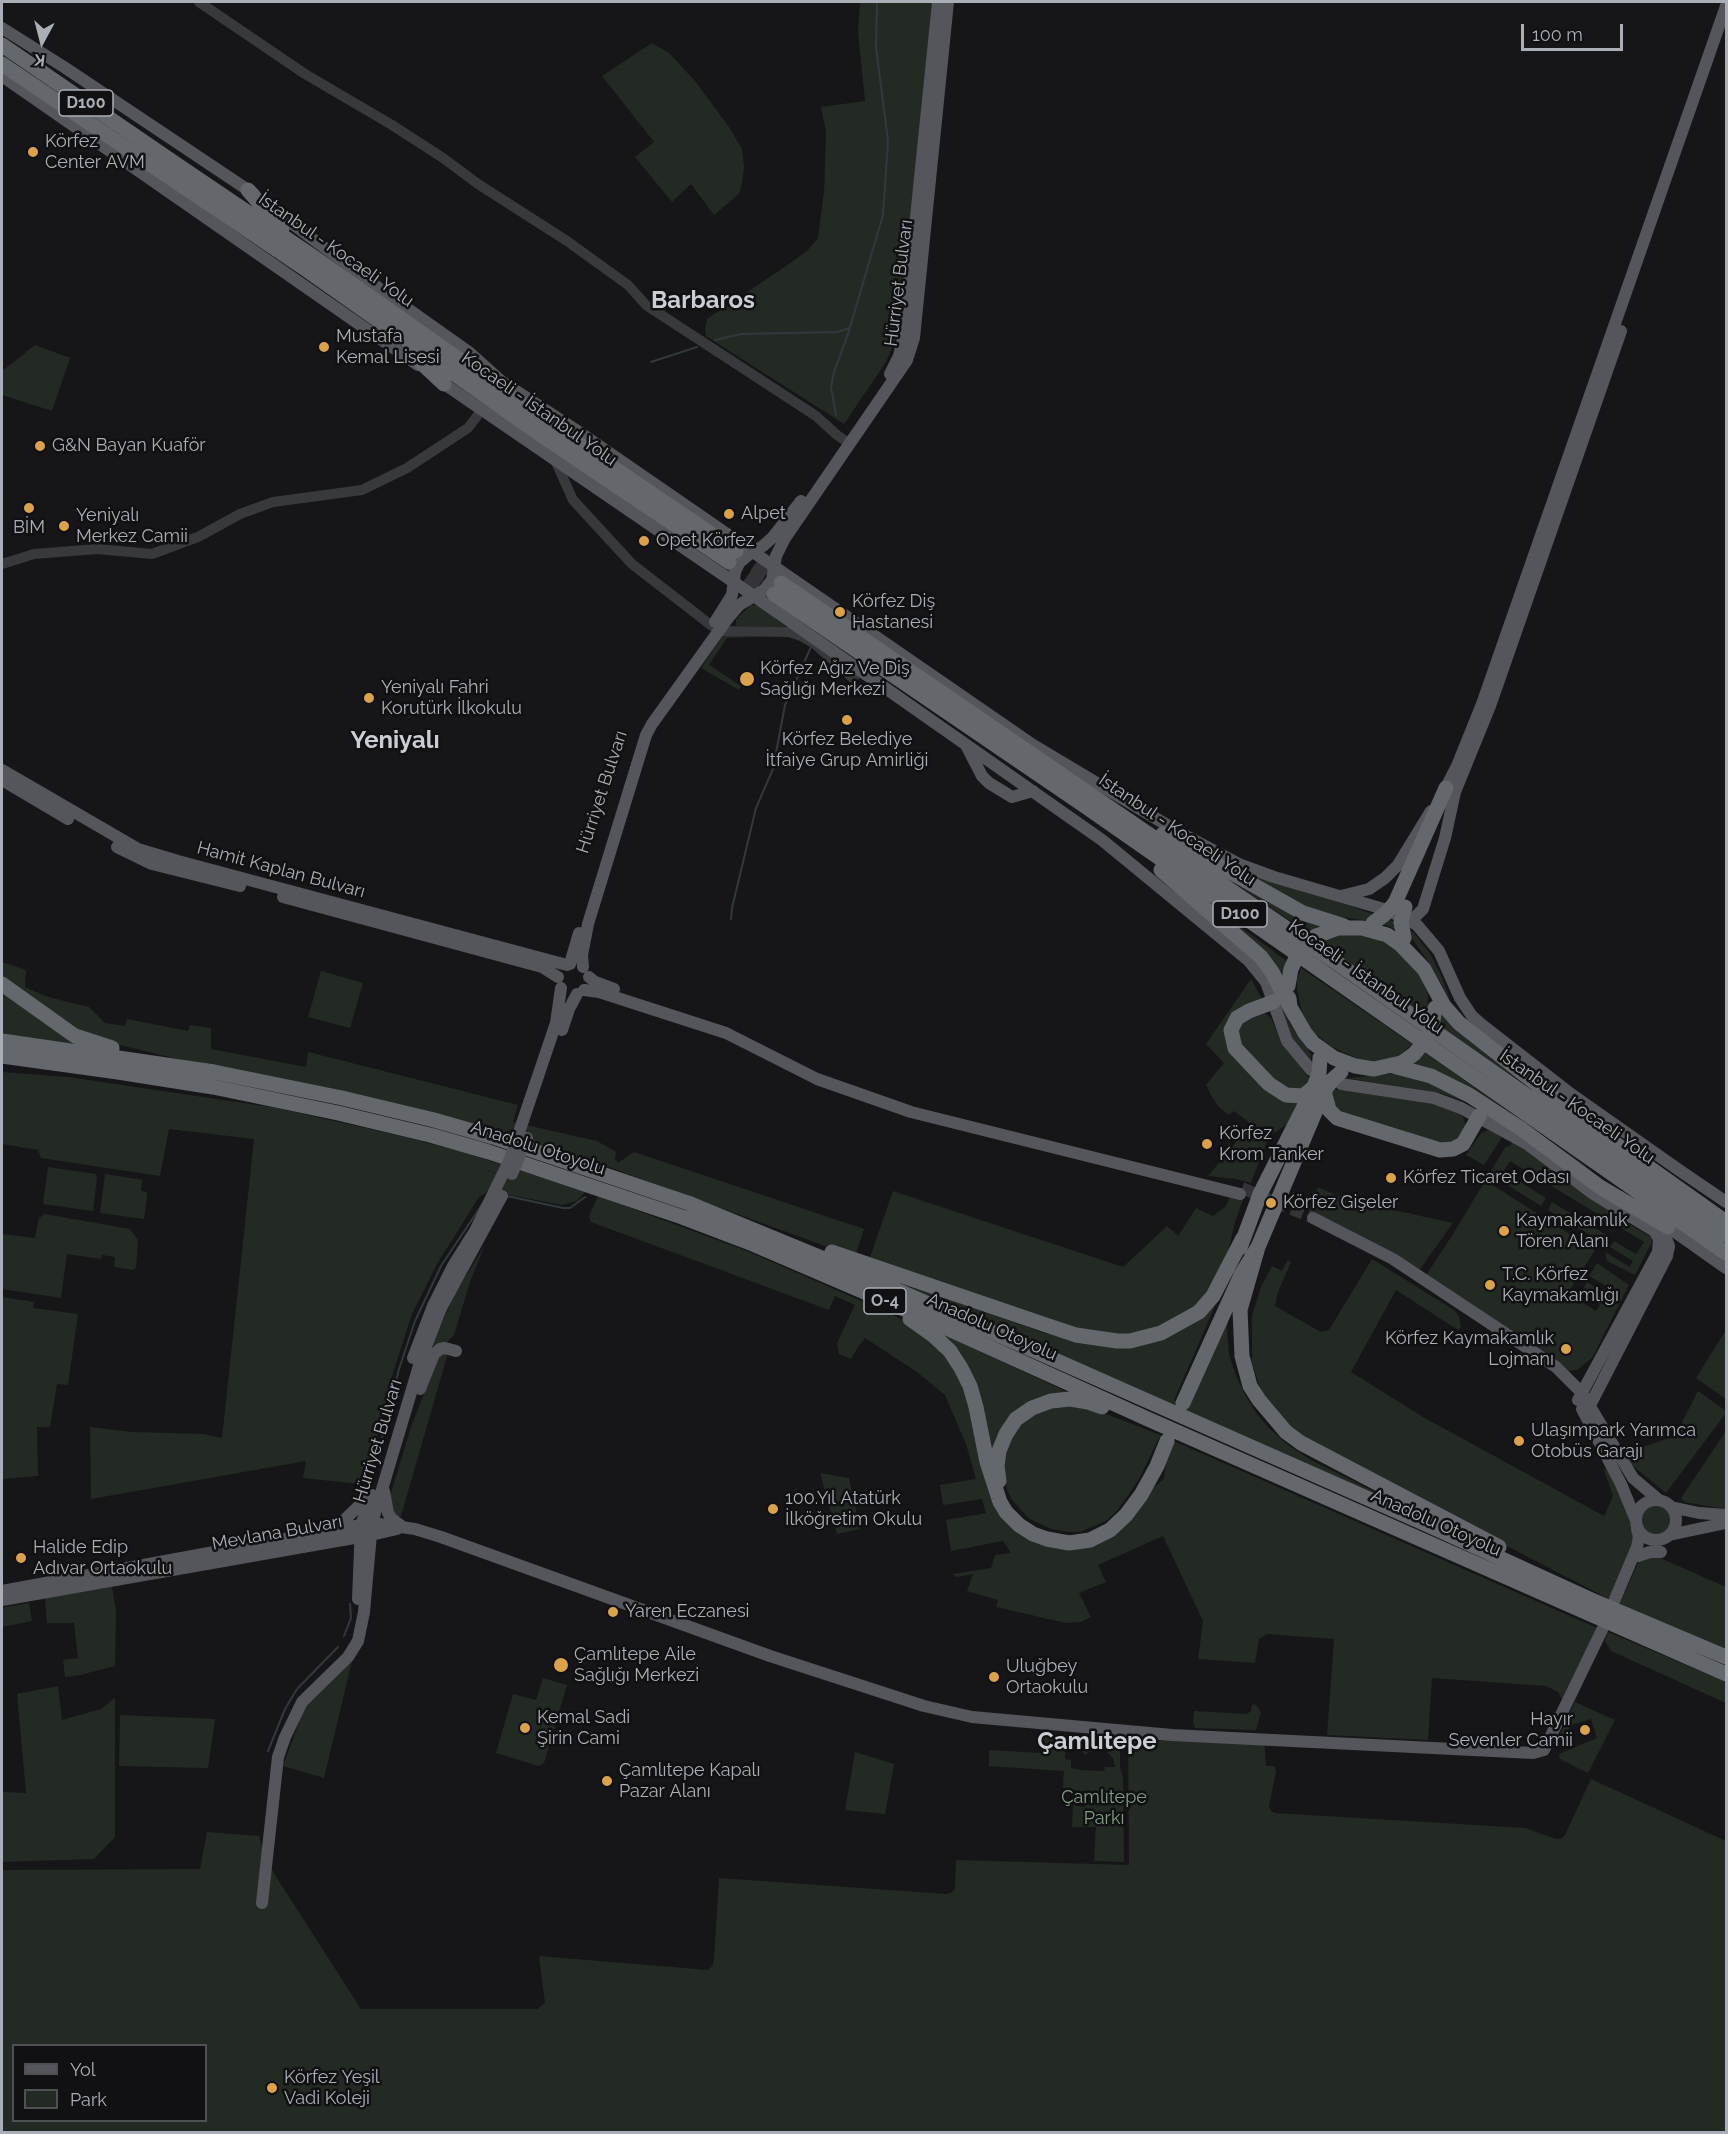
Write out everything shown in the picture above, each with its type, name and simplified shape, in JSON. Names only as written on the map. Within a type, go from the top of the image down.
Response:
[{"type":"highway","name":"İstanbul - Kocaeli Yolu","points":[[4,39],[165,166],[293,243],[596,456],[732,556]]},
{"type":"highway","name":"Kocaeli - İstanbul Yolu","points":[[2,64],[165,166],[534,430],[732,556]]},
{"type":"highway","points":[[248,190],[293,243]]},
{"type":"highway","points":[[299,264],[328,291],[422,362],[444,384]]},
{"type":"highway","points":[[342,277],[388,304],[501,381]]},
{"type":"highway","name":"Kocaeli - İstanbul Yolu","points":[[778,588],[1086,798],[1726,1253]]},
{"type":"highway","points":[[1290,1007],[1288,986],[1291,969],[1298,954],[1316,936],[1329,930],[1361,926],[1385,914],[1395,903],[1451,790]]},
{"type":"highway","points":[[1086,798],[1261,957],[1272,972],[1299,1025],[1312,1043],[1334,1058],[1347,1064],[1366,1068],[1383,1068],[1398,1064],[1414,1054],[1425,1041],[1432,1026],[1433,984]]},
{"type":"highway","name":"İstanbul - Kocaeli Yolu","points":[[1086,798],[1108,806],[1726,1235]]},
{"type":"highway","points":[[1108,806],[1188,847],[1303,913],[1361,926],[1387,936],[1414,957]]},
{"type":"highway","points":[[1432,832],[1401,922],[1404,938],[1414,957],[1451,1014],[1471,1033],[1586,1122],[1726,1222]]},
{"type":"highway","points":[[2,984],[75,1036],[102,1046],[179,1066]]},
{"type":"highway","points":[[1273,1002],[1237,1018],[1231,1030],[1235,1048],[1269,1084],[1279,1091],[1299,1096],[1319,1089],[1332,1080],[1342,1079],[1366,1068]]},
{"type":"highway","name":"Anadolu Otoyolu","points":[[2,1041],[179,1066],[342,1098],[434,1120],[579,1165],[728,1218],[1051,1357],[1596,1602],[1726,1657]]},
{"type":"highway","points":[[1312,1043],[1314,1065],[1319,1073],[1319,1089],[1258,1247],[1240,1310],[1242,1356],[1250,1386],[1286,1432],[1320,1454],[1536,1566],[1596,1602]]},
{"type":"highway","name":"Anadolu Otoyolu","points":[[2,1056],[213,1087],[338,1113],[480,1149],[682,1217],[753,1244],[909,1311],[1726,1674]]},
{"type":"highway","points":[[1398,1064],[1431,1076],[1469,1095],[1520,1128],[1660,1228]]},
{"type":"highway","points":[[2,1067],[118,1072]]},
{"type":"highway","points":[[1319,1089],[1329,1110],[1337,1118],[1435,1149],[1453,1149],[1463,1144],[1479,1116]]},
{"type":"highway","points":[[1258,1247],[1241,1275],[1180,1401],[1231,1279],[1243,1238],[1260,1194],[1319,1089]]},
{"type":"highway","points":[[1550,1130],[1660,1228]]},
{"type":"highway","points":[[1695,1199],[1726,1217]]},
{"type":"highway","points":[[728,1218],[1076,1335],[1117,1341],[1130,1341],[1161,1333],[1199,1312],[1214,1296],[1243,1238]]},
{"type":"highway","points":[[816,1272],[915,1322],[950,1351],[970,1386],[987,1462],[1000,1502],[1019,1525],[1034,1534],[1069,1543],[1090,1540],[1110,1530],[1119,1523],[1141,1495],[1157,1466],[1164,1440],[1128,1503],[1111,1522],[1093,1533],[1069,1537],[1055,1536],[1020,1518],[1010,1506],[998,1478],[999,1450],[1016,1419],[1032,1408],[1050,1401],[1070,1400],[1088,1402],[1120,1414],[1150,1420]]},
{"type":"main road","name":"Hürriyet Bulvarı","points":[[569,964],[595,873],[639,732],[645,720],[715,629],[739,605],[754,597],[768,585],[776,556],[785,538],[899,357],[904,334],[938,2]]},
{"type":"main road","name":"Hürriyet Bulvarı","points":[[586,972],[582,955],[588,924],[646,735],[715,629],[730,600],[739,563],[763,546],[779,530],[907,360],[914,338],[948,2]]},
{"type":"main road","points":[[1411,921],[1421,912],[1425,902],[1445,838],[1451,790],[1726,6]]},
{"type":"main road","points":[[1372,905],[1380,883],[1398,864],[1418,831],[1451,790],[1490,706],[1726,31]]},
{"type":"main road","points":[[4,39],[248,190],[301,232],[470,353],[501,381],[1034,745],[1177,831],[1256,871],[1394,912],[1411,921],[1439,951],[1460,998],[1472,1016],[1571,1094],[1726,1201]]},
{"type":"main road","points":[[2,76],[482,411],[754,597],[856,674],[965,744],[1086,828],[1248,960],[1266,982],[1287,1041],[1314,1065]]},
{"type":"main road","points":[[965,744],[982,776],[989,783],[1012,797],[1033,791]]},
{"type":"main road","points":[[1034,745],[1086,798]]},
{"type":"main road","name":"Hamit Kaplan Bulvarı","points":[[2,770],[117,839],[138,849],[569,964]]},
{"type":"main road","name":"Hamit Kaplan Bulvarı","points":[[2,780],[120,849],[152,864],[532,964],[552,971],[560,983]]},
{"type":"main road","points":[[1108,806],[1177,831]]},
{"type":"main road","points":[[1086,828],[1093,826],[1100,830],[1257,962],[1271,981],[1291,1039],[1314,1065]]},
{"type":"main road","points":[[1340,897],[1362,892],[1380,883]]},
{"type":"main road","points":[[1425,902],[1432,941]]},
{"type":"main road","points":[[569,964],[586,972],[600,984],[729,1026],[808,1066],[913,1105],[1241,1191],[911,1112],[817,1079],[726,1033],[599,992],[570,993],[560,983],[562,969],[569,964]]},
{"type":"main road","points":[[580,992],[589,982],[586,972]]},
{"type":"main road","name":"Hürriyet Bulvarı","points":[[262,1903],[278,1757],[302,1702],[348,1657],[358,1641],[364,1612],[366,1530],[414,1354],[510,1159],[556,1023],[561,998],[560,983]]},
{"type":"main road","name":"Hürriyet Bulvarı","points":[[378,1487],[398,1436],[437,1307],[493,1215],[519,1157],[568,1009],[580,992]]},
{"type":"main road","points":[[1342,1079],[1446,1096],[1484,1114],[1511,1135]]},
{"type":"main road","points":[[1342,1079],[1434,1098],[1479,1116],[1536,1151],[1592,1193],[1660,1228],[1726,1268]]},
{"type":"main road","points":[[1312,1222],[1393,1259],[1556,1367],[1633,1478],[1659,1500],[1671,1507],[1699,1513],[1726,1515]]},
{"type":"main road","points":[[1583,1404],[1658,1252],[1660,1228]]},
{"type":"main road","points":[[398,1436],[434,1354],[445,1348],[456,1351]]},
{"type":"main road","points":[[1583,1404],[1621,1484],[1640,1534],[1650,1540],[1662,1540],[1669,1535],[1676,1524],[1671,1507]]},
{"type":"main road","points":[[378,1487],[388,1513],[392,1519],[404,1527],[365,1550],[334,1536],[378,1487]]},
{"type":"main road","points":[[1615,1599],[1638,1541],[1637,1512],[1646,1503],[1659,1500]]},
{"type":"main road","points":[[1669,1535],[1726,1523]]},
{"type":"main road","name":"Mevlana Bulvarı","points":[[2,1599],[366,1530],[404,1527],[449,1540],[770,1656],[924,1706],[984,1719],[1113,1731],[1533,1753],[1544,1750],[1602,1630]]},
{"type":"main road","name":"Mevlana Bulvarı","points":[[2,1591],[334,1536]]},
{"type":"main road","points":[[1627,1572],[1650,1540]]},
{"type":"main road","name":"Hürriyet Bulvarı","points":[[257,1891],[272,1754],[277,1735],[300,1696],[350,1646],[356,1626],[365,1550]]},
{"type":"main road","points":[[1638,1556],[1650,1552],[1661,1552]]},
{"type":"street","points":[[199,2],[305,74],[400,130],[567,241],[628,285],[646,306],[816,416],[846,442]]},
{"type":"street","points":[[2,564],[34,554],[97,549],[152,554],[198,537],[240,514],[273,502],[362,490],[407,468],[459,434],[468,428],[482,411]]},
{"type":"street","points":[[555,460],[573,500],[632,564],[715,629],[780,631],[801,636],[856,674]]},
{"type":"green space","points":[[860,2],[932,2],[899,331],[886,362],[844,424],[706,336],[705,328],[707,319],[807,251],[818,238],[824,192],[826,132],[821,107],[865,101],[858,32]]},
{"type":"green space","points":[[652,43],[669,53],[695,81],[729,127],[742,149],[744,167],[739,194],[714,215],[691,184],[672,202],[635,157],[654,142],[602,76]]},
{"type":"green space","points":[[35,345],[70,358],[52,411],[2,395],[2,371]]},
{"type":"green space","points":[[751,605],[758,605],[786,627],[736,626],[736,619]]},
{"type":"green space","points":[[724,634],[755,637],[727,638],[709,665],[741,686],[739,690],[701,668]]},
{"type":"green space","points":[[1177,831],[1241,867],[1398,923],[1414,933],[1429,952],[1451,1002],[1430,964],[1413,940],[1389,926],[1334,916],[1296,904]]},
{"type":"green space","points":[[1192,854],[1321,926],[1308,933]]},
{"type":"green space","points":[[1185,886],[1288,962],[1283,986]]},
{"type":"green space","points":[[1337,934],[1361,934],[1393,946],[1416,970],[1426,988],[1427,1017],[1319,942]]},
{"type":"green space","points":[[2,962],[26,970],[25,987],[48,997],[89,1007],[105,1023],[125,1026],[127,1019],[188,1031],[190,1025],[211,1028],[211,1049],[306,1067],[308,1052],[518,1105],[513,1122],[597,1141],[616,1152],[615,1159],[618,1163],[634,1152],[864,1229],[855,1257],[606,1166],[413,1108],[334,1089],[178,1059],[103,1041],[83,1034],[2,978]]},
{"type":"green space","points":[[1301,968],[1412,1044],[1399,1056],[1381,1062],[1358,1059],[1332,1047],[1313,1032],[1302,1013],[1297,989],[1297,979]]},
{"type":"green space","points":[[321,971],[363,983],[350,1028],[308,1017]]},
{"type":"green space","points":[[1251,979],[1263,1001],[1239,1013],[1231,1049],[1302,1099],[1289,1123],[1269,1136],[1251,1183],[1208,1176],[1251,1124],[1234,1111],[1229,1115],[1219,1107],[1211,1095],[1206,1085],[1224,1063],[1206,1044]]},
{"type":"green space","points":[[1276,988],[1290,1024],[1311,1054],[1311,1066],[1298,1049],[1285,1025]]},
{"type":"green space","points":[[2,989],[83,1046],[2,1034]]},
{"type":"green space","points":[[1441,1009],[1548,1101],[1439,1025]]},
{"type":"green space","points":[[1263,1012],[1271,1018],[1281,1041],[1309,1078],[1305,1090],[1284,1090],[1241,1050],[1236,1026],[1239,1021]]},
{"type":"green space","points":[[1424,1052],[1580,1162],[1627,1200],[1408,1066]]},
{"type":"green space","points":[[2,1072],[68,1077],[277,1108],[469,1154],[585,1192],[576,1201],[562,1205],[489,1191],[479,1197],[437,1264],[412,1314],[393,1373],[375,1446],[359,1484],[303,1478],[306,1461],[91,1499],[90,1427],[132,1432],[204,1434],[222,1438],[254,1139],[169,1129],[160,1176],[41,1158],[38,1150],[2,1144]]},
{"type":"green space","points":[[1411,1073],[1472,1104],[1441,1093],[1346,1078]]},
{"type":"green space","points":[[1333,1089],[1434,1104],[1462,1116],[1465,1128],[1458,1140],[1444,1143],[1339,1114],[1331,1099]]},
{"type":"green space","points":[[1488,1130],[1501,1135],[1501,1139],[1484,1165],[1466,1155],[1481,1133]]},
{"type":"green space","points":[[1513,1142],[1520,1143],[1630,1221],[1629,1224],[1651,1237],[1652,1242],[1635,1275],[1607,1261],[1605,1252],[1630,1267],[1633,1261],[1610,1247],[1614,1241],[1636,1254],[1644,1242],[1510,1161],[1494,1186],[1595,1250],[1568,1293],[1596,1311],[1600,1305],[1581,1293],[1587,1282],[1605,1293],[1609,1288],[1589,1276],[1597,1263],[1629,1285],[1592,1358],[1577,1370],[1567,1371],[1425,1277],[1506,1146],[1508,1147]]},
{"type":"green space","points":[[48,1167],[96,1174],[93,1211],[43,1204]]},
{"type":"green space","points":[[105,1174],[142,1180],[141,1191],[147,1192],[144,1219],[100,1213]]},
{"type":"green space","points":[[1509,1175],[1546,1198],[1541,1206],[1504,1183]]},
{"type":"green space","points":[[1318,1187],[1347,1200],[1453,1223],[1418,1272],[1308,1212]]},
{"type":"green space","points":[[893,1191],[1123,1267],[1167,1226],[1178,1236],[1196,1208],[1213,1216],[1226,1206],[1230,1196],[1243,1200],[1227,1256],[1215,1282],[1194,1308],[1180,1317],[1144,1332],[1114,1336],[1087,1332],[869,1260]]},
{"type":"green space","points":[[598,1196],[747,1251],[889,1313],[913,1326],[957,1367],[1002,1515],[1083,1545],[1164,1479],[1169,1442],[1159,1438],[1139,1479],[1117,1511],[1106,1521],[1080,1532],[1069,1532],[1051,1529],[1028,1518],[1013,1501],[1004,1477],[1002,1467],[1010,1436],[1027,1418],[1056,1406],[1085,1408],[1160,1435],[1597,1628],[1562,1699],[1558,1692],[1546,1686],[1432,1678],[1428,1740],[1327,1735],[1334,1639],[1267,1634],[1259,1639],[1255,1663],[1198,1659],[1203,1621],[1163,1536],[1098,1565],[1106,1582],[1079,1593],[1091,1617],[1081,1622],[1066,1623],[996,1607],[998,1600],[967,1591],[973,1574],[956,1577],[953,1574],[991,1568],[995,1555],[1011,1553],[1003,1541],[951,1551],[946,1520],[986,1513],[982,1499],[943,1505],[940,1485],[976,1479],[966,1444],[945,1395],[917,1372],[865,1338],[851,1359],[839,1354],[837,1343],[855,1305],[835,1296],[829,1310],[591,1222],[589,1216]]},
{"type":"green space","points":[[1552,1202],[1608,1236],[1603,1243],[1548,1210]]},
{"type":"green space","points":[[45,1214],[130,1229],[138,1240],[136,1268],[133,1270],[114,1267],[115,1257],[102,1255],[101,1259],[67,1254],[61,1298],[2,1289],[2,1234],[35,1238],[39,1218]]},
{"type":"green space","points":[[485,1245],[470,1282],[454,1335],[447,1342],[431,1348],[453,1297]]},
{"type":"green space","points":[[1372,1259],[1454,1310],[1459,1316],[1461,1327],[1458,1330],[1396,1290],[1351,1372],[1423,1417],[1604,1516],[1613,1496],[1604,1470],[1607,1469],[1611,1472],[1633,1526],[1635,1538],[1610,1597],[1621,1601],[1638,1563],[1642,1559],[1658,1557],[1726,1587],[1726,1651],[1607,1598],[1299,1438],[1263,1396],[1252,1364],[1252,1316],[1261,1287],[1272,1266],[1282,1271],[1288,1260],[1291,1262],[1278,1292],[1275,1306],[1321,1332],[1329,1330]]},
{"type":"green space","points":[[882,1275],[1041,1332],[1075,1341],[1171,1335],[1185,1328],[1215,1306],[1174,1400],[1185,1405],[1228,1317],[1229,1354],[1236,1376],[1256,1413],[1270,1429],[1288,1445],[1311,1460],[1411,1510]]},
{"type":"green space","points":[[2,1297],[34,1302],[33,1308],[78,1314],[68,1385],[57,1384],[50,1427],[37,1427],[38,1476],[2,1479]]},
{"type":"green space","points":[[1726,1330],[1726,1399],[1696,1378]]},
{"type":"green space","points":[[936,1331],[1078,1397],[1033,1403],[992,1461],[981,1411]]},
{"type":"green space","points":[[440,1353],[448,1353],[399,1517],[394,1515],[390,1496],[411,1427]]},
{"type":"green space","points":[[1698,1391],[1726,1413],[1666,1493],[1628,1462],[1622,1454],[1675,1436]]},
{"type":"green space","points":[[1726,1431],[1726,1509],[1684,1502],[1681,1498]]},
{"type":"green space","points":[[820,1473],[849,1478],[860,1529],[837,1534]]},
{"type":"green space","points":[[1656,1504],[1667,1509],[1672,1520],[1667,1531],[1656,1536],[1645,1531],[1640,1520],[1645,1509]]},
{"type":"green space","points":[[112,1587],[116,1611],[115,1666],[65,1677],[63,1660],[78,1658],[74,1623],[47,1623],[45,1598]]},
{"type":"green space","points":[[29,1603],[32,1621],[2,1627],[2,1608]]},
{"type":"green space","points":[[1608,1632],[1726,1682],[1726,1703],[1611,1651],[1605,1641]]},
{"type":"green space","points":[[352,1661],[324,1778],[283,1766],[305,1706]]},
{"type":"green space","points":[[543,1678],[567,1685],[544,1763],[539,1766],[496,1753],[513,1694],[536,1700]]},
{"type":"green space","points":[[58,1686],[62,1720],[101,1709],[115,1698],[115,1837],[94,1859],[2,1862],[2,1792],[26,1793],[17,1694]]},
{"type":"green space","points":[[1575,1702],[1615,1720],[1588,1773],[1560,1759],[1559,1754],[1597,1738],[1591,1719],[1574,1724],[1556,1742]]},
{"type":"green space","points":[[1252,1704],[1256,1705],[1261,1712],[1256,1730],[1195,1728],[1194,1711],[1247,1714],[1251,1711]]},
{"type":"green space","points":[[120,1715],[215,1719],[208,1768],[119,1766]]},
{"type":"green space","points":[[1128,1732],[1264,1740],[1266,1766],[1275,1766],[1276,1772],[1269,1806],[1275,1813],[1525,1828],[1561,1839],[1591,1779],[1726,1841],[1726,2132],[2,2132],[2,1870],[200,1869],[207,1832],[259,1836],[266,1861],[361,2009],[537,2009],[545,2003],[539,1956],[708,1970],[713,1965],[714,1958],[719,1878],[946,1894],[955,1889],[956,1860],[1129,1865]]},
{"type":"green space","name":"Çamlıtepe Parkı","points":[[1042,1733],[1066,1734],[1065,1759],[1071,1760],[1071,1768],[1082,1770],[1104,1771],[1105,1767],[1115,1767],[1113,1758],[1107,1752],[1120,1746],[1120,1767],[1123,1777],[1124,1862],[1094,1861],[1096,1827],[1072,1827],[1073,1805],[1084,1807],[1085,1792],[1063,1788],[1064,1771],[989,1766],[989,1750],[1041,1753]]},
{"type":"green space","points":[[1074,1735],[1121,1738],[1121,1742],[1104,1750],[1094,1749],[1085,1755],[1074,1740]]},
{"type":"green space","points":[[855,1752],[894,1764],[885,1814],[845,1810]]},
{"type":"waterway","points":[[836,415],[831,387],[834,372],[848,334],[883,215],[888,141],[876,47],[877,2]]},
{"type":"waterway","points":[[715,340],[741,334],[837,332],[850,328]]},
{"type":"waterway","points":[[651,362],[697,347]]},
{"type":"waterway","points":[[731,919],[756,808],[773,769],[785,705],[811,647]]},
{"type":"waterway","points":[[507,1196],[563,1208],[570,1208],[585,1197]]},
{"type":"waterway","points":[[380,1446],[399,1369],[415,1321],[441,1266],[485,1200]]},
{"type":"waterway","points":[[344,1636],[351,1618],[350,1604]]},
{"type":"waterway","points":[[268,1751],[285,1709],[297,1689],[338,1647]]},
{"type":"tunnel","points":[[736,551],[781,583]]},
{"type":"tunnel","points":[[729,562],[774,594]]},
{"type":"tunnel","points":[[1242,1188],[1313,1218]]},
{"type":"place","name":"Körfez Center AVM","points":[[33,152]]},
{"type":"place","name":"Mustafa Kemal Lisesi","points":[[324,347]]},
{"type":"place","name":"G&N Bayan Kuaför","points":[[40,446]]},
{"type":"place","name":"BİM","points":[[29,508]]},
{"type":"place","name":"Alpet","points":[[729,514]]},
{"type":"place","name":"Yeniyalı Merkez Camii","points":[[64,526]]},
{"type":"place","name":"Opet Körfez","points":[[644,541]]},
{"type":"place","name":"Körfez Diş Hastanesi","points":[[840,612]]},
{"type":"place","name":"Körfez Ağız Ve Diş Sağlığı Merkezi","points":[[747,679]]},
{"type":"place","name":"Yeniyalı Fahri Korutürk İlkokulu","points":[[369,698]]},
{"type":"place","name":"Körfez Belediye İtfaiye Grup Amirliği","points":[[847,720]]},
{"type":"place","name":"Körfez Krom Tanker","points":[[1207,1144]]},
{"type":"place","name":"Körfez Ticaret Odası","points":[[1391,1178]]},
{"type":"place","name":"Körfez Gişeler","points":[[1271,1203]]},
{"type":"place","name":"Kaymakamlık Tören Alanı","points":[[1504,1231]]},
{"type":"place","name":"T.C. Körfez Kaymakamlığı","points":[[1490,1285]]},
{"type":"place","name":"Körfez Kaymakamlık Lojmanı","points":[[1566,1349]]},
{"type":"place","name":"Ulaşımpark Yarımca Otobüs Garajı","points":[[1519,1441]]},
{"type":"place","name":"100.Yıl Atatürk İlköğretim Okulu","points":[[773,1509]]},
{"type":"place","name":"Halide Edip Adıvar Ortaokulu","points":[[21,1558]]},
{"type":"place","name":"Yaren Eczanesi","points":[[613,1612]]},
{"type":"place","name":"Çamlıtepe Aile Sağlığı Merkezi","points":[[561,1665]]},
{"type":"place","name":"Uluğbey Ortaokulu","points":[[994,1677]]},
{"type":"place","name":"Kemal Sadi Şirin Cami","points":[[525,1728]]},
{"type":"place","name":"Hayır Sevenler Camii","points":[[1585,1730]]},
{"type":"place","name":"Çamlıtepe Kapalı Pazar Alanı","points":[[607,1781]]},
{"type":"place","name":"Körfez Yeşil Vadi Koleji","points":[[272,2088]]},
{"type":"district","name":"Barbaros","points":[[703,301]]},
{"type":"district","name":"Yeniyalı","points":[[395,741]]},
{"type":"district","name":"Çamlıtepe","points":[[1097,1742]]}]
